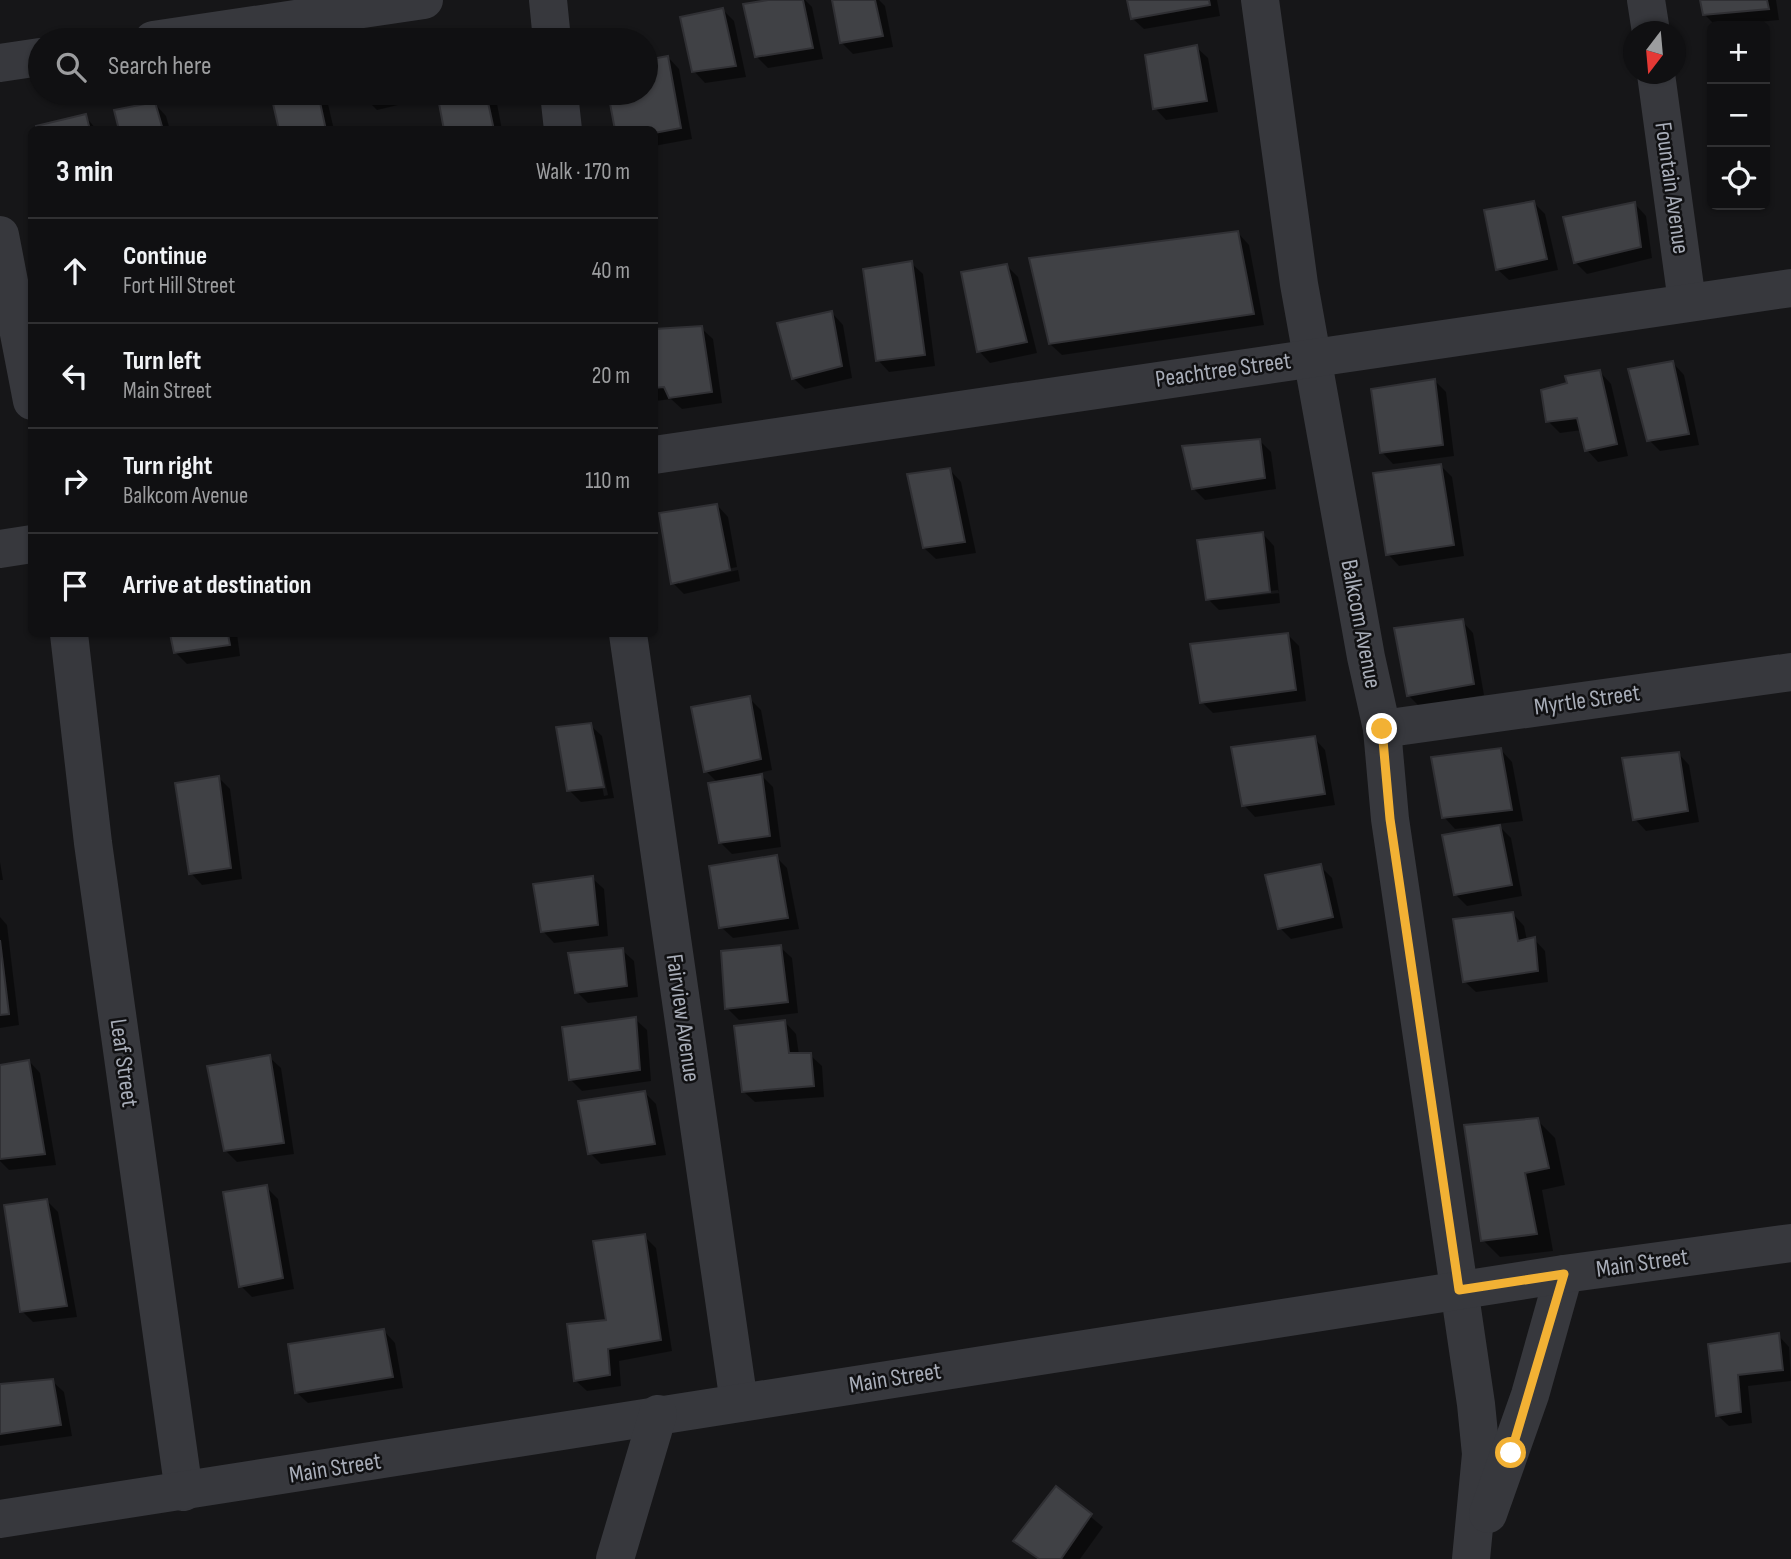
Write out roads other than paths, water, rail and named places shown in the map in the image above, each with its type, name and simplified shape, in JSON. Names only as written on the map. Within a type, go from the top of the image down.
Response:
[{"type":"street","points":[[234,28],[424,0]]},
{"type":"street","points":[[548,0],[551,28]]},
{"type":"street","name":"Balkcom Avenue","points":[[1260,0],[1295,258],[1366,657],[1382,729],[1390,819],[1459,1290],[1480,1454],[1472,1557]]},
{"type":"street","points":[[1646,0],[1649,21]]},
{"type":"street","points":[[0,63],[28,59]]},
{"type":"street","name":"Fountain Avenue","points":[[1657,84],[1687,302]]},
{"type":"street","points":[[560,105],[563,126]]},
{"type":"street","points":[[0,235],[28,380]]},
{"type":"street","name":"Peachtree Street","points":[[658,454],[1791,288]]},
{"type":"street","points":[[0,549],[28,545]]},
{"type":"street","name":"Leaf Street","points":[[69,637],[93,842],[184,1492]]},
{"type":"street","name":"Fairview Avenue","points":[[628,637],[738,1403]]},
{"type":"street","name":"Myrtle Street","points":[[1382,729],[1791,672]]},
{"type":"street","name":"Main Street","points":[[0,1519],[1459,1290],[1791,1243]]},
{"type":"street","points":[[1472,1557],[1511,1453],[1564,1274]]},
{"type":"street","points":[[615,1559],[658,1414]]}]
